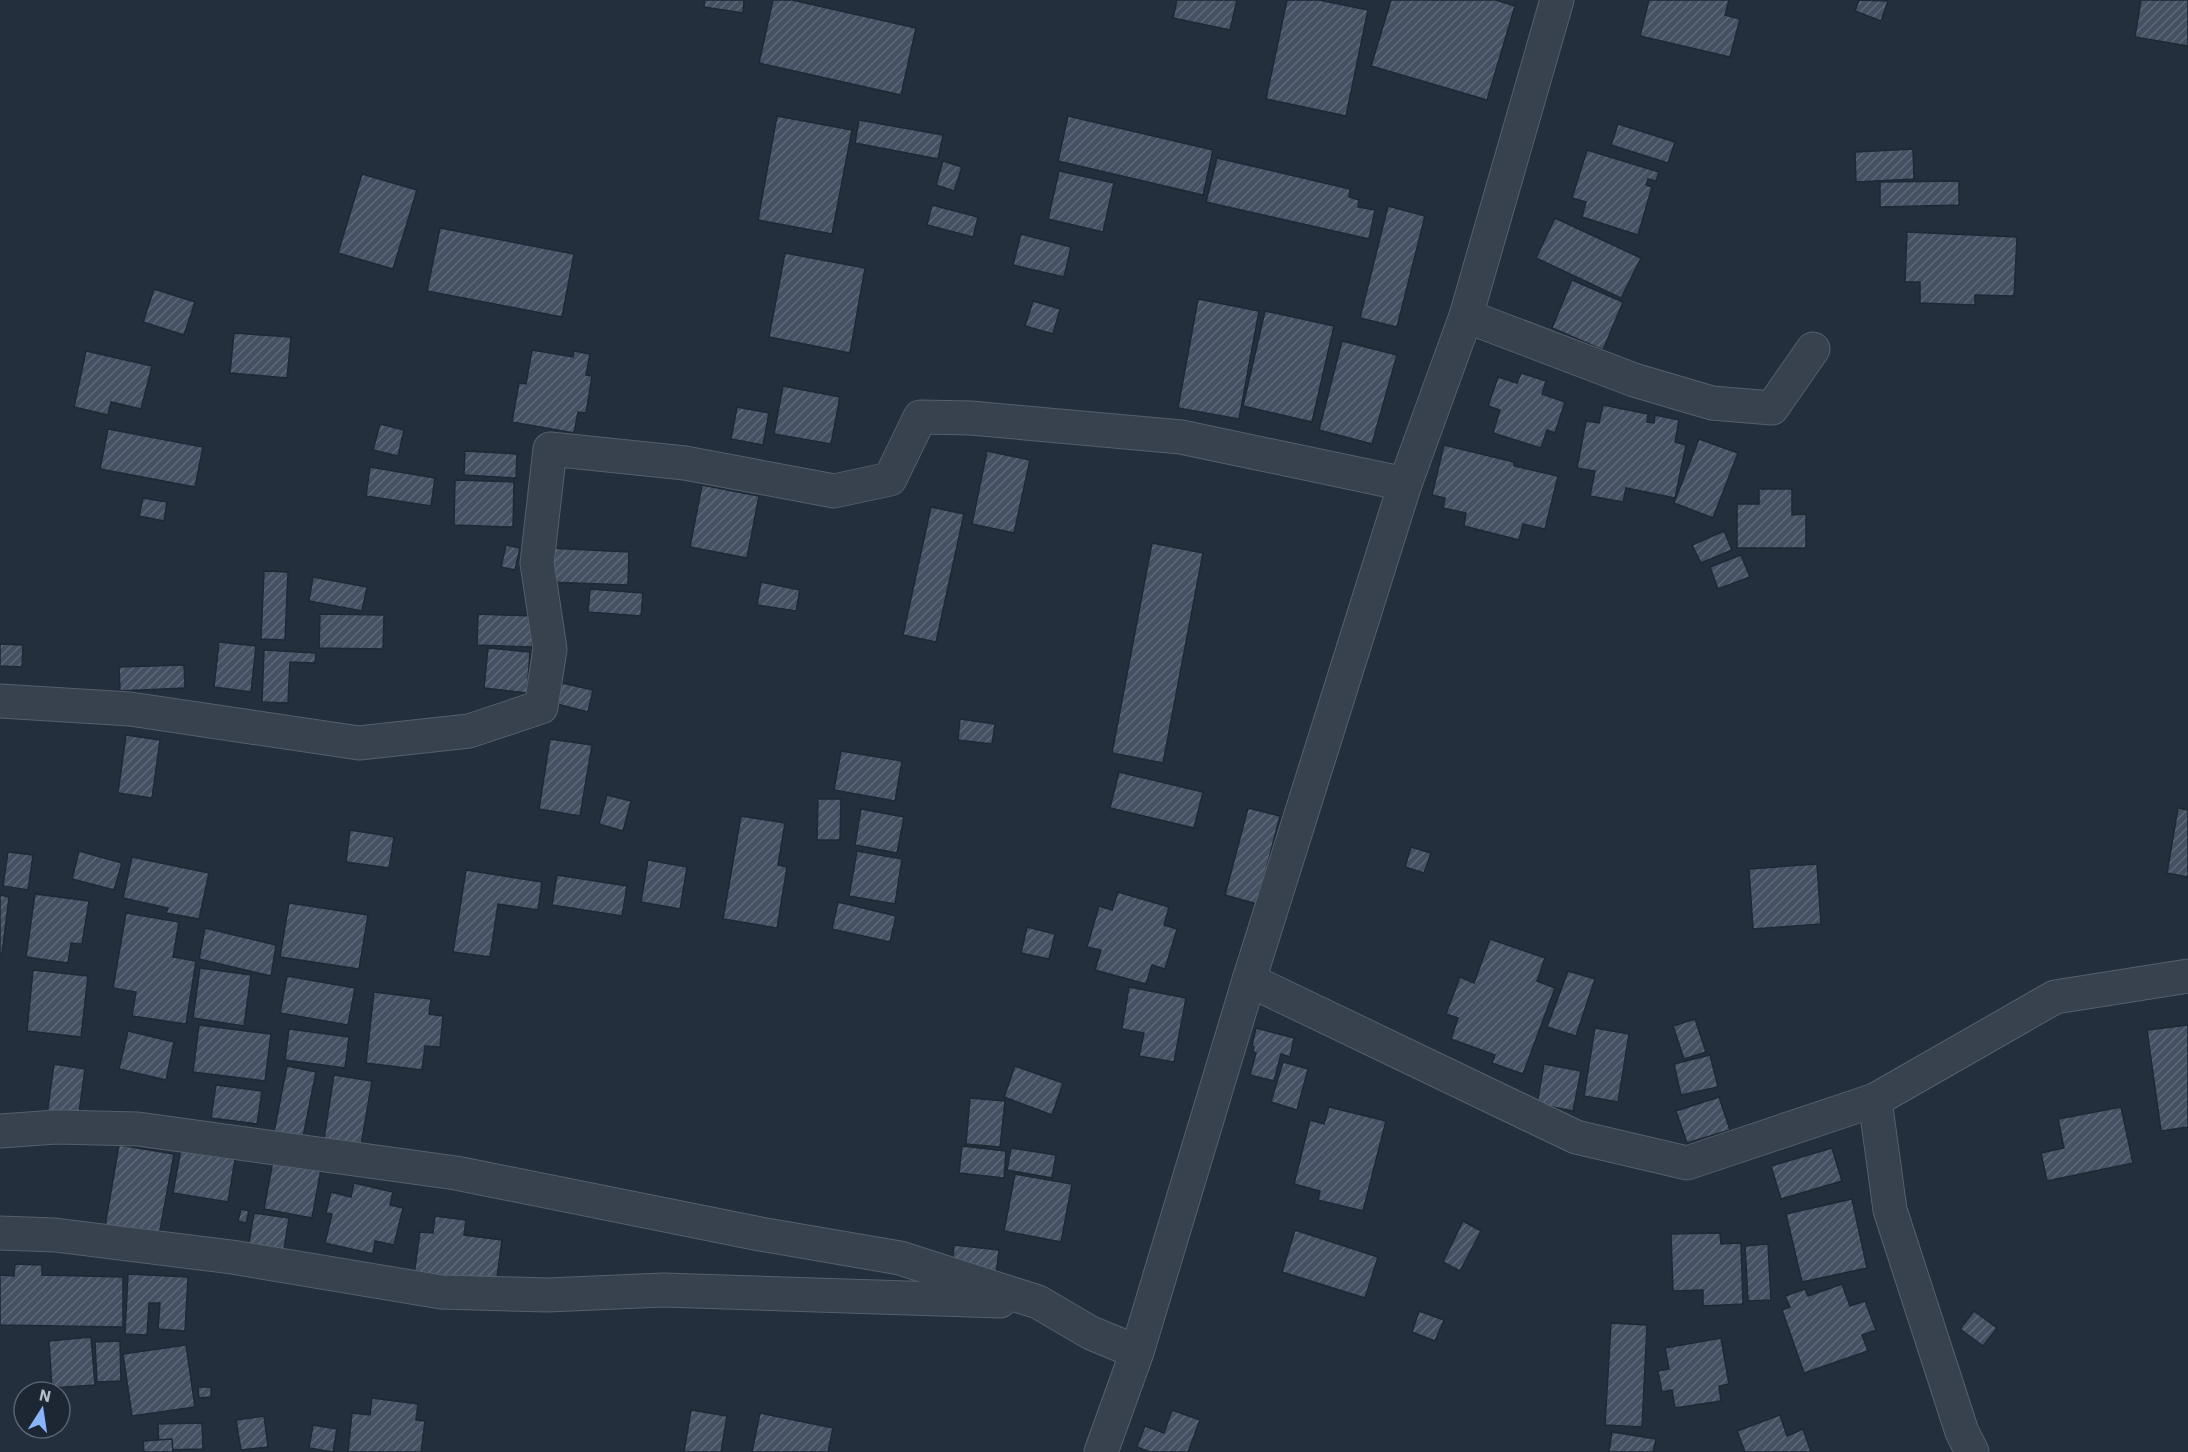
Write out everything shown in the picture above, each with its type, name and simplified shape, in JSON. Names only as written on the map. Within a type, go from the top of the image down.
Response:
[{"type":"street","points":[[1101,1452],[1137,1352],[1249,980],[1405,484],[1466,315],[1557,0]]},
{"type":"street","points":[[1466,315],[1634,380],[1712,403],[1772,408],[1813,350]]},
{"type":"street","points":[[0,701],[130,709],[359,743],[468,731],[541,707],[550,649],[537,563],[550,449],[685,463],[834,491],[890,479],[920,417],[971,418],[1181,437],[1405,484]]},
{"type":"street","points":[[1249,980],[1576,1137],[1687,1163],[1875,1100],[2055,997],[2188,976]]},
{"type":"street","points":[[1875,1100],[1890,1210],[1962,1432],[1972,1452]]},
{"type":"street","points":[[0,1131],[56,1127],[138,1129],[456,1173],[760,1234],[900,1258],[1038,1302],[1091,1333],[1137,1352]]},
{"type":"street","points":[[0,1233],[55,1234],[232,1257],[441,1292],[548,1295],[663,1290],[1038,1302]]},
{"type":"building","points":[[705,0],[744,0],[743,13],[704,7]]},
{"type":"building","points":[[773,0],[792,0],[916,28],[901,95],[759,63]]},
{"type":"building","points":[[1177,0],[1237,0],[1230,30],[1173,18]]},
{"type":"building","points":[[1287,0],[1319,0],[1368,10],[1346,116],[1266,99]]},
{"type":"building","points":[[1391,0],[1496,0],[1515,6],[1487,100],[1371,66]]},
{"type":"building","points":[[1649,0],[1729,0],[1725,15],[1740,19],[1730,57],[1640,36]]},
{"type":"building","points":[[1859,0],[1888,1],[1881,21],[1855,11]]},
{"type":"building","points":[[2141,0],[2188,0],[2188,46],[2135,37]]},
{"type":"building","points":[[777,116],[852,130],[832,234],[758,220]]},
{"type":"building","points":[[1068,116],[1213,150],[1203,195],[1058,161]]},
{"type":"building","points":[[859,120],[943,135],[938,159],[855,143]]},
{"type":"building","points":[[1618,124],[1675,142],[1668,163],[1611,145]]},
{"type":"building","points":[[1913,149],[1914,179],[1856,182],[1855,152]]},
{"type":"building","points":[[1587,150],[1659,172],[1656,181],[1648,179],[1646,185],[1652,187],[1638,235],[1582,217],[1586,202],[1572,198]]},
{"type":"building","points":[[1217,158],[1350,189],[1349,197],[1359,200],[1358,207],[1375,210],[1369,239],[1206,202]]},
{"type":"building","points":[[943,161],[962,167],[954,191],[936,185]]},
{"type":"building","points":[[1059,171],[1114,183],[1103,232],[1048,219]]},
{"type":"building","points":[[362,174],[417,190],[393,269],[338,253]]},
{"type":"building","points":[[1959,181],[1959,205],[1880,207],[1880,182]]},
{"type":"building","points":[[932,205],[978,217],[973,237],[927,225]]},
{"type":"building","points":[[1388,206],[1425,216],[1397,327],[1360,318]]},
{"type":"building","points":[[1555,218],[1641,258],[1621,298],[1536,258]]},
{"type":"building","points":[[440,228],[574,254],[562,317],[427,291]]},
{"type":"building","points":[[1907,232],[2017,237],[2014,296],[1975,295],[1975,305],[1920,303],[1920,282],[1905,282]]},
{"type":"building","points":[[1021,234],[1071,247],[1064,277],[1013,265]]},
{"type":"building","points":[[785,253],[865,268],[850,353],[769,337]]},
{"type":"building","points":[[1572,280],[1623,302],[1603,350],[1552,328]]},
{"type":"building","points":[[154,289],[195,302],[184,335],[143,322]]},
{"type":"building","points":[[1198,299],[1259,311],[1239,419],[1178,408]]},
{"type":"building","points":[[1033,301],[1060,309],[1053,334],[1025,326]]},
{"type":"building","points":[[1265,311],[1334,326],[1312,422],[1243,406]]},
{"type":"building","points":[[234,333],[291,337],[287,378],[230,373]]},
{"type":"building","points":[[1342,341],[1397,355],[1372,444],[1319,430]]},
{"type":"building","points":[[532,350],[573,357],[574,351],[590,354],[586,375],[592,376],[586,413],[578,412],[574,433],[512,422],[519,383],[526,384]]},
{"type":"building","points":[[86,351],[152,366],[141,409],[111,402],[108,415],[74,407]]},
{"type":"building","points":[[1521,373],[1546,381],[1542,394],[1565,402],[1555,433],[1547,430],[1541,448],[1493,433],[1500,410],[1488,406],[1498,377],[1517,383]]},
{"type":"building","points":[[783,386],[840,397],[831,444],[774,434]]},
{"type":"building","points":[[1603,405],[1648,414],[1647,422],[1654,423],[1655,415],[1679,420],[1675,442],[1686,445],[1675,498],[1626,488],[1623,502],[1590,496],[1595,471],[1577,468],[1586,421],[1599,423]]},
{"type":"building","points":[[737,407],[769,413],[763,445],[731,439]]},
{"type":"building","points":[[380,424],[404,430],[398,456],[373,450]]},
{"type":"building","points":[[108,429],[203,447],[195,487],[100,469]]},
{"type":"building","points":[[1699,439],[1738,453],[1713,518],[1674,503]]},
{"type":"building","points":[[1444,445],[1514,462],[1514,466],[1558,476],[1545,529],[1523,524],[1519,540],[1464,526],[1466,513],[1443,508],[1445,498],[1432,495]]},
{"type":"building","points":[[465,451],[517,454],[516,478],[464,475]]},
{"type":"building","points":[[987,451],[1030,460],[1014,533],[972,524]]},
{"type":"building","points":[[370,467],[435,478],[431,506],[366,496]]},
{"type":"building","points":[[455,480],[514,482],[513,527],[454,525]]},
{"type":"building","points":[[702,485],[759,496],[747,558],[690,547]]},
{"type":"building","points":[[1759,489],[1792,489],[1792,515],[1806,514],[1806,548],[1737,548],[1737,504],[1759,504]]},
{"type":"building","points":[[143,498],[167,502],[164,521],[139,516]]},
{"type":"building","points":[[931,507],[964,514],[936,642],[903,635]]},
{"type":"building","points":[[1724,531],[1732,550],[1701,563],[1692,545]]},
{"type":"building","points":[[1152,543],[1203,553],[1163,763],[1112,753]]},
{"type":"building","points":[[506,545],[520,548],[515,570],[501,567]]},
{"type":"building","points":[[549,548],[629,552],[628,585],[548,582]]},
{"type":"building","points":[[1741,555],[1750,577],[1718,589],[1710,567]]},
{"type":"building","points":[[264,571],[288,572],[285,640],[261,639]]},
{"type":"building","points":[[313,577],[367,587],[362,611],[309,601]]},
{"type":"building","points":[[761,582],[800,590],[796,611],[757,605]]},
{"type":"building","points":[[590,589],[643,593],[641,616],[588,612]]},
{"type":"building","points":[[320,614],[384,615],[383,649],[319,648]]},
{"type":"building","points":[[478,614],[533,616],[532,647],[477,645]]},
{"type":"building","points":[[219,642],[256,646],[251,692],[214,687]]},
{"type":"building","points":[[0,644],[23,645],[22,667],[0,666]]},
{"type":"building","points":[[488,648],[530,652],[527,693],[484,688]]},
{"type":"building","points":[[264,650],[316,653],[315,663],[290,662],[288,703],[262,702]]},
{"type":"building","points":[[184,665],[185,688],[120,691],[119,667]]},
{"type":"building","points":[[562,683],[593,690],[588,712],[557,704]]},
{"type":"building","points":[[960,719],[995,724],[992,744],[958,740]]},
{"type":"building","points":[[126,735],[160,740],[152,798],[118,793]]},
{"type":"building","points":[[550,739],[592,745],[580,816],[539,809]]},
{"type":"building","points":[[841,751],[902,761],[895,801],[834,790]]},
{"type":"building","points":[[1119,772],[1203,792],[1194,828],[1110,808]]},
{"type":"building","points":[[607,795],[631,801],[623,831],[599,824]]},
{"type":"building","points":[[818,799],[841,799],[840,840],[817,840]]},
{"type":"building","points":[[1248,808],[1280,816],[1257,904],[1225,895]]},
{"type":"building","points":[[2178,808],[2188,810],[2188,877],[2167,873]]},
{"type":"building","points":[[861,809],[904,817],[897,853],[855,845]]},
{"type":"building","points":[[741,816],[785,823],[778,865],[787,867],[777,928],[723,919]]},
{"type":"building","points":[[350,830],[394,837],[389,868],[346,862]]},
{"type":"building","points":[[1411,847],[1431,853],[1424,873],[1405,867]]},
{"type":"building","points":[[79,851],[122,863],[114,890],[72,879]]},
{"type":"building","points":[[857,851],[902,859],[895,904],[849,896]]},
{"type":"building","points":[[8,852],[33,855],[28,890],[3,886]]},
{"type":"building","points":[[132,857],[209,873],[199,919],[166,913],[168,908],[123,898]]},
{"type":"building","points":[[648,860],[687,867],[680,909],[641,902]]},
{"type":"building","points":[[1817,864],[1821,924],[1753,929],[1749,869]]},
{"type":"building","points":[[466,870],[542,882],[538,910],[498,904],[490,957],[453,952]]},
{"type":"building","points":[[557,875],[627,886],[622,916],[552,905]]},
{"type":"building","points":[[1118,892],[1169,907],[1164,925],[1177,929],[1165,969],[1152,965],[1146,984],[1095,970],[1101,950],[1087,947],[1099,906],[1112,910]]},
{"type":"building","points":[[35,894],[89,901],[82,944],[71,943],[68,963],[26,957]]},
{"type":"building","points":[[0,895],[9,897],[2,954],[0,953]]},
{"type":"building","points":[[838,902],[896,916],[890,942],[832,929]]},
{"type":"building","points":[[289,903],[368,915],[359,969],[280,957]]},
{"type":"building","points":[[126,913],[179,922],[173,957],[196,961],[186,1024],[132,1016],[136,992],[113,988]]},
{"type":"building","points":[[1027,927],[1055,934],[1049,959],[1021,953]]},
{"type":"building","points":[[205,928],[276,945],[271,976],[199,959]]},
{"type":"building","points":[[1490,939],[1545,958],[1537,981],[1555,988],[1523,1074],[1492,1063],[1495,1055],[1451,1039],[1458,1018],[1446,1014],[1460,977],[1474,983]]},
{"type":"building","points":[[200,968],[251,975],[244,1026],[193,1018]]},
{"type":"building","points":[[33,970],[88,976],[81,1037],[27,1031]]},
{"type":"building","points":[[1568,971],[1595,979],[1576,1036],[1547,1027]]},
{"type":"building","points":[[287,976],[355,988],[348,1025],[280,1013]]},
{"type":"building","points":[[1129,987],[1186,998],[1174,1062],[1139,1056],[1144,1033],[1122,1029]]},
{"type":"building","points":[[374,992],[431,999],[429,1014],[443,1016],[440,1047],[425,1046],[422,1070],[366,1063]]},
{"type":"building","points":[[1695,1019],[1706,1052],[1684,1059],[1673,1026]]},
{"type":"building","points":[[199,1025],[271,1034],[265,1081],[193,1072]]},
{"type":"building","points":[[2188,1025],[2188,1127],[2161,1131],[2147,1030]]},
{"type":"building","points":[[1256,1028],[1294,1038],[1290,1057],[1281,1054],[1274,1081],[1250,1075],[1256,1053],[1253,1052],[1254,1047],[1252,1046]]},
{"type":"building","points":[[1595,1028],[1629,1034],[1618,1102],[1584,1096]]},
{"type":"building","points":[[289,1029],[349,1037],[345,1068],[285,1060]]},
{"type":"building","points":[[128,1031],[174,1042],[166,1080],[119,1069]]},
{"type":"building","points":[[1710,1055],[1718,1087],[1681,1095],[1674,1064]]},
{"type":"building","points":[[1283,1062],[1308,1069],[1297,1110],[1271,1102]]},
{"type":"building","points":[[54,1064],[85,1069],[78,1120],[47,1115]]},
{"type":"building","points":[[1544,1064],[1581,1071],[1573,1111],[1537,1104]]},
{"type":"building","points":[[287,1066],[316,1072],[302,1142],[273,1137]]},
{"type":"building","points":[[1015,1066],[1063,1083],[1052,1115],[1004,1097]]},
{"type":"building","points":[[334,1075],[372,1081],[360,1151],[323,1145]]},
{"type":"building","points":[[216,1085],[262,1091],[257,1124],[211,1118]]},
{"type":"building","points":[[1719,1097],[1730,1130],[1687,1143],[1676,1111]]},
{"type":"building","points":[[970,1098],[1005,1101],[1000,1147],[966,1144]]},
{"type":"building","points":[[1329,1107],[1386,1121],[1363,1211],[1318,1200],[1320,1191],[1294,1184],[1310,1120],[1324,1124]]},
{"type":"building","points":[[2121,1107],[2133,1163],[2047,1181],[2041,1153],[2064,1148],[2058,1119]]},
{"type":"building","points":[[182,1143],[236,1153],[228,1202],[173,1193]]},
{"type":"building","points":[[119,1145],[174,1154],[158,1241],[104,1232]]},
{"type":"building","points":[[962,1146],[1006,1151],[1004,1178],[959,1173]]},
{"type":"building","points":[[1011,1148],[1056,1155],[1052,1178],[1007,1170]]},
{"type":"building","points":[[1832,1148],[1842,1181],[1781,1199],[1771,1166]]},
{"type":"building","points":[[273,1161],[321,1169],[312,1218],[264,1209]]},
{"type":"building","points":[[1015,1174],[1072,1184],[1061,1242],[1004,1231]]},
{"type":"building","points":[[354,1183],[393,1192],[390,1205],[403,1208],[394,1245],[375,1241],[373,1254],[325,1243],[332,1214],[326,1213],[331,1192],[351,1197]]},
{"type":"building","points":[[1852,1199],[1867,1268],[1802,1282],[1786,1214]]},
{"type":"building","points":[[241,1209],[249,1211],[246,1223],[238,1221]]},
{"type":"building","points":[[254,1213],[289,1218],[283,1255],[248,1249]]},
{"type":"building","points":[[435,1216],[466,1220],[464,1235],[502,1240],[496,1285],[414,1275],[420,1232],[433,1233]]},
{"type":"building","points":[[1463,1221],[1481,1231],[1460,1271],[1443,1262]]},
{"type":"building","points":[[1295,1230],[1378,1257],[1365,1298],[1282,1272]]},
{"type":"building","points":[[1720,1233],[1721,1244],[1741,1243],[1743,1304],[1703,1306],[1703,1290],[1673,1291],[1671,1234]]},
{"type":"building","points":[[1768,1244],[1771,1300],[1748,1301],[1745,1246]]},
{"type":"building","points":[[954,1245],[999,1250],[996,1275],[952,1271]]},
{"type":"building","points":[[15,1264],[42,1265],[42,1275],[123,1277],[123,1327],[0,1325],[0,1275],[14,1276]]},
{"type":"building","points":[[128,1274],[188,1277],[185,1331],[158,1329],[160,1303],[149,1303],[147,1335],[125,1334]]},
{"type":"building","points":[[1842,1284],[1850,1306],[1865,1301],[1876,1330],[1862,1335],[1868,1351],[1804,1373],[1782,1310],[1790,1307],[1785,1296],[1805,1289],[1808,1296]]},
{"type":"building","points":[[1419,1311],[1444,1320],[1435,1341],[1412,1332]]},
{"type":"building","points":[[1974,1311],[1997,1328],[1983,1346],[1960,1329]]},
{"type":"building","points":[[1611,1323],[1647,1325],[1642,1427],[1605,1425]]},
{"type":"building","points":[[91,1337],[95,1385],[72,1387],[72,1380],[51,1380],[49,1341]]},
{"type":"building","points":[[1721,1338],[1729,1384],[1719,1386],[1721,1401],[1675,1408],[1672,1390],[1662,1392],[1658,1371],[1669,1369],[1665,1348]]},
{"type":"building","points":[[120,1341],[121,1381],[97,1382],[95,1342]]},
{"type":"building","points":[[186,1345],[195,1407],[132,1416],[123,1354]]},
{"type":"building","points":[[198,1387],[211,1387],[211,1397],[199,1398]]},
{"type":"building","points":[[372,1398],[418,1404],[416,1420],[425,1421],[421,1452],[348,1452],[352,1413],[370,1415]]},
{"type":"building","points":[[691,1410],[727,1416],[721,1452],[684,1452]]},
{"type":"building","points":[[1172,1410],[1200,1420],[1188,1452],[1150,1452],[1137,1447],[1145,1426],[1164,1433]]},
{"type":"building","points":[[760,1413],[833,1428],[828,1452],[752,1452]]},
{"type":"building","points":[[1780,1415],[1787,1436],[1803,1429],[1811,1452],[1745,1452],[1737,1431]]},
{"type":"building","points":[[264,1416],[268,1447],[241,1450],[236,1420]]},
{"type":"building","points":[[202,1423],[203,1449],[159,1450],[158,1424]]},
{"type":"building","points":[[313,1425],[337,1429],[333,1452],[309,1448]]},
{"type":"building","points":[[1612,1432],[1656,1439],[1653,1452],[1609,1452]]},
{"type":"building","points":[[172,1439],[173,1452],[144,1452],[143,1441]]}]
